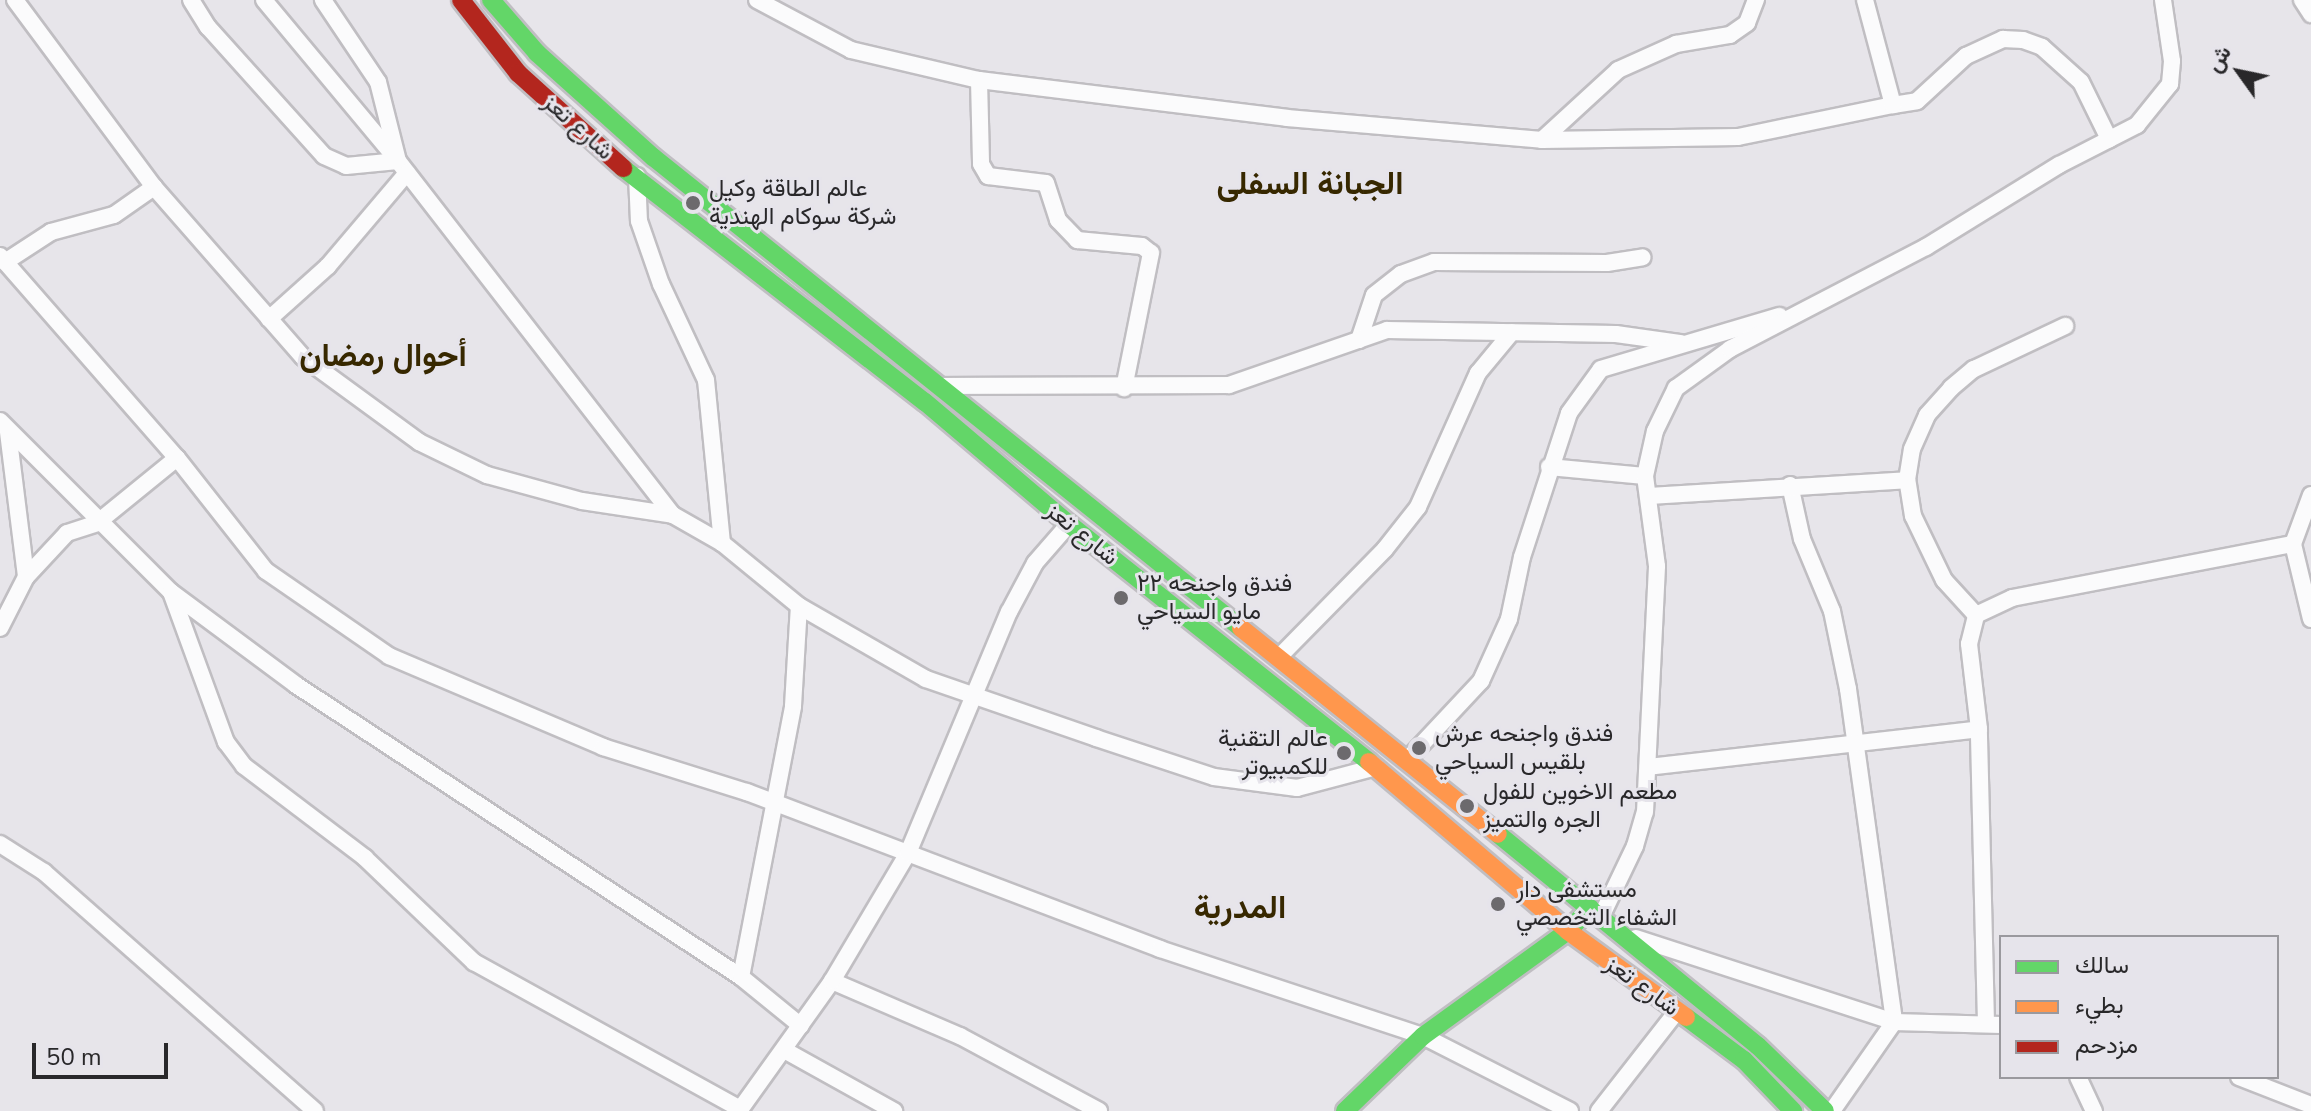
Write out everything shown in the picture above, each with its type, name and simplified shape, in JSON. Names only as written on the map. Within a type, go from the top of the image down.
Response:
[{"type":"main road","name":"شارع تعز","points":[[461,0],[518,73],[635,178],[925,402],[1069,524],[1376,767],[1568,931],[1744,1060],[1793,1111]]},
{"type":"main road","name":"شارع تعز","points":[[491,0],[537,53],[653,157],[1281,655],[1625,935],[1758,1046],[1825,1111]]},
{"type":"main road","points":[[1352,1109],[1423,1036],[1596,912]]},
{"type":"street","points":[[15,0],[154,187],[303,357],[419,442],[487,475],[582,501],[673,515],[722,543],[799,606],[926,679],[1214,777],[1297,788],[1376,767]]},
{"type":"street","points":[[191,0],[208,27],[324,156],[346,166],[403,167]]},
{"type":"street","points":[[264,0],[403,167],[673,515]]},
{"type":"street","points":[[323,0],[378,82],[403,167]]},
{"type":"street","points":[[757,0],[851,50],[979,80],[1287,118],[1542,140],[1738,137],[1917,101],[1966,56],[2003,39],[2023,40],[2042,47],[2081,82],[2109,139]]},
{"type":"street","points":[[1542,140],[1618,70],[1676,44],[1730,35],[1747,23],[1756,0]]},
{"type":"street","points":[[1865,0],[1893,105]]},
{"type":"street","points":[[1596,912],[1635,846],[1648,767],[1647,693],[1657,566],[1645,476],[1655,431],[1676,388],[1730,349],[1926,247],[2137,125],[2170,84],[2172,61],[2163,0]]},
{"type":"street","points":[[2302,0],[2311,14]]},
{"type":"street","points":[[979,80],[981,164],[988,176],[1046,183],[1065,233],[1077,240],[1142,246],[1151,253],[1154,263],[1124,388]]},
{"type":"street","points":[[653,157],[635,178],[639,221],[661,284],[706,380],[722,543]]},
{"type":"street","points":[[269,319],[328,266],[403,167]]},
{"type":"street","points":[[154,187],[114,215],[51,232],[2,259],[177,458],[266,571],[389,656],[603,747],[908,853],[1160,949],[1423,1036],[1570,1111]]},
{"type":"street","points":[[1359,340],[1374,295],[1401,274],[1434,262],[1607,263],[1643,257]]},
{"type":"street","points":[[1408,759],[1481,681],[1509,619],[1549,467],[1569,413],[1601,369],[1807,308]]},
{"type":"street","points":[[1976,615],[1944,580],[1913,516],[1907,480],[1927,415],[1951,388],[1974,369],[2065,326]]},
{"type":"street","points":[[925,402],[941,383],[1124,388],[1229,385],[1387,330],[1616,334],[1681,343]]},
{"type":"street","points":[[1281,655],[1385,549],[1418,507],[1478,373],[1512,332]]},
{"type":"street","points":[[4,427],[97,523],[171,592],[296,685],[741,977],[801,1026]]},
{"type":"street","points":[[4,427],[26,577]]},
{"type":"street","points":[[0,628],[26,577],[67,533],[97,523],[177,458]]},
{"type":"street","points":[[1549,467],[1645,476]]},
{"type":"street","points":[[1649,496],[1907,480]]},
{"type":"street","points":[[1790,485],[1802,539],[1832,611],[1855,744],[1894,1022],[1832,1111]]},
{"type":"street","points":[[2311,495],[2293,544],[2311,619]]},
{"type":"street","points":[[171,592],[226,742],[244,766],[365,858],[474,962],[739,1110],[786,1051],[832,981],[908,853],[973,695],[1035,563],[1069,524]]},
{"type":"street","points":[[1976,615],[2012,598],[2293,544]]},
{"type":"street","points":[[741,977],[793,706],[799,606]]},
{"type":"street","points":[[1625,935],[1894,1022],[1994,1024],[1979,729],[1969,644],[1976,615]]},
{"type":"street","points":[[1648,767],[1979,729]]},
{"type":"street","points":[[0,844],[44,872],[315,1111]]},
{"type":"street","points":[[832,981],[960,1036],[1099,1111]]},
{"type":"street","points":[[1599,1111],[1677,1011]]},
{"type":"street","points":[[786,1051],[894,1111]]},
{"type":"street","points":[[2079,1079],[2094,1111]]},
{"type":"street","points":[[2244,1079],[2311,1105]]},
{"type":"traffic: fast","points":[[491,0],[537,53],[653,157],[1241,628]]},
{"type":"traffic: fast","points":[[623,168],[925,402],[1069,524],[1369,762]]},
{"type":"traffic: fast","points":[[1498,834],[1758,1046],[1825,1111]]},
{"type":"traffic: fast","points":[[1345,1111],[1423,1036],[1568,931],[1590,908]]},
{"type":"traffic: fast","points":[[1686,1017],[1744,1060],[1793,1111]]},
{"type":"traffic: slow","points":[[1241,628],[1498,834]]},
{"type":"traffic: slow","points":[[1369,762],[1568,931],[1686,1017]]},
{"type":"traffic: jam","points":[[461,0],[518,73],[623,168]]},
{"type":"place","name":"عالم الطاقة وكيل شركة سوكام الهندية","points":[[693,203]]},
{"type":"place","name":"فندق واجنحه ٢٢ مايو السياحي","points":[[1121,598]]},
{"type":"place","name":"فندق واجنحه عرش بلقيس السياحي","points":[[1419,748]]},
{"type":"place","name":"عالم التقنية للكمبيوتر","points":[[1344,753]]},
{"type":"place","name":"مطعم الاخوين للفول الجره والتميز","points":[[1467,806]]},
{"type":"place","name":"مستشفى دار الشفاء التخصصي","points":[[1498,904]]},
{"type":"district","name":"الجبانة السفلى","points":[[1310,184]]},
{"type":"district","name":"أحوال رمضان","points":[[383,356]]},
{"type":"district","name":"المدرية","points":[[1240,908]]}]
